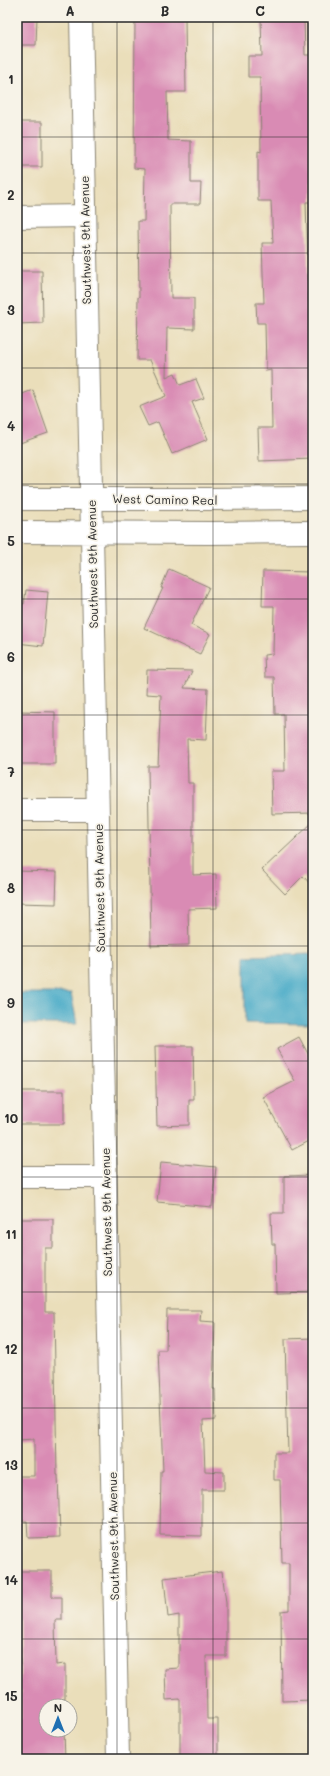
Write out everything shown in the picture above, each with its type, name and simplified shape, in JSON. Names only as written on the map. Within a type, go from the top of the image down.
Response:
[{"type":"street","name":"Southwest 9th Avenue","points":[[81,17],[118,1759]]},
{"type":"street","points":[[17,217],[85,216]]},
{"type":"street","name":"West Camino Real","points":[[17,499],[91,498],[210,500],[313,498]]},
{"type":"street","points":[[17,532],[313,532]]},
{"type":"street","points":[[17,810],[97,810]]},
{"type":"street","points":[[17,1177],[105,1176]]},
{"type":"water","points":[[313,954],[313,1024],[245,1023],[245,956]]},
{"type":"water","points":[[17,993],[71,993],[77,1024],[17,1024]]},
{"type":"building","points":[[17,17],[37,17],[36,45],[17,45]]},
{"type":"building","points":[[135,17],[185,17],[186,92],[167,92],[168,140],[191,141],[191,183],[201,183],[200,204],[170,204],[171,298],[194,298],[194,329],[167,328],[166,377],[175,373],[180,385],[196,379],[204,398],[192,402],[208,439],[172,454],[158,422],[148,426],[139,407],[166,396],[150,360],[137,360],[139,297],[138,221],[144,221],[145,169],[134,168]]},
{"type":"building","points":[[261,17],[304,17],[305,55],[312,55],[312,202],[306,202],[309,302],[313,302],[313,459],[259,461],[258,428],[272,428],[271,370],[266,371],[265,323],[257,323],[256,303],[264,303],[262,243],[273,243],[271,201],[258,201],[258,151],[261,152],[260,77],[248,77],[248,56],[262,56]]},
{"type":"building","points":[[17,122],[42,122],[42,167],[17,167]]},
{"type":"building","points":[[19,271],[42,271],[43,323],[17,324],[17,279],[19,279]]},
{"type":"building","points":[[33,390],[48,433],[17,444],[17,396]]},
{"type":"building","points":[[169,569],[209,587],[191,625],[210,634],[200,654],[144,628],[163,588],[161,588]]},
{"type":"building","points":[[263,571],[313,572],[313,813],[272,814],[271,771],[285,771],[284,714],[275,714],[274,677],[265,677],[264,655],[273,654],[274,606],[262,606]]},
{"type":"building","points":[[26,590],[48,592],[43,646],[17,643],[17,603],[24,604]]},
{"type":"building","points":[[147,670],[192,671],[184,688],[208,689],[206,740],[187,739],[188,783],[193,783],[193,875],[216,874],[217,908],[188,909],[189,945],[151,946],[148,766],[158,766],[161,695],[146,694]]},
{"type":"building","points":[[17,711],[55,712],[55,764],[17,764]]},
{"type":"building","points":[[313,822],[313,887],[303,876],[285,894],[262,870]]},
{"type":"building","points":[[17,871],[57,872],[56,904],[17,903]]},
{"type":"building","points":[[299,1037],[313,1063],[313,1139],[292,1150],[263,1097],[295,1081],[277,1049]]},
{"type":"building","points":[[155,1046],[193,1046],[194,1100],[189,1100],[189,1125],[157,1126]]},
{"type":"building","points":[[17,1091],[64,1091],[64,1124],[17,1124]]},
{"type":"building","points":[[161,1162],[216,1167],[212,1207],[157,1202]]},
{"type":"building","points":[[313,1175],[313,1292],[276,1293],[275,1244],[272,1244],[271,1213],[284,1213],[284,1176]]},
{"type":"building","points":[[17,1219],[53,1219],[53,1248],[45,1248],[45,1312],[54,1312],[57,1475],[60,1537],[28,1538],[27,1521],[17,1521],[17,1476],[34,1476],[34,1439],[18,1440]]},
{"type":"building","points":[[167,1310],[201,1310],[200,1321],[215,1322],[213,1389],[215,1389],[216,1420],[203,1421],[205,1471],[224,1472],[224,1490],[202,1490],[202,1536],[160,1535],[161,1471],[163,1471],[158,1350],[166,1350]]},
{"type":"building","points":[[313,1338],[313,1700],[282,1701],[281,1611],[289,1610],[289,1563],[282,1563],[280,1480],[274,1480],[274,1453],[288,1453],[285,1339]]},
{"type":"building","points":[[17,1571],[52,1571],[52,1597],[62,1597],[62,1620],[55,1620],[56,1665],[65,1664],[65,1698],[38,1698],[38,1738],[64,1738],[65,1759],[17,1759],[17,1718],[21,1718],[19,1619],[17,1619]]},
{"type":"building","points":[[222,1571],[226,1603],[226,1656],[206,1656],[207,1719],[218,1719],[218,1759],[180,1759],[180,1699],[166,1700],[165,1669],[179,1668],[179,1615],[168,1617],[164,1578]]}]
